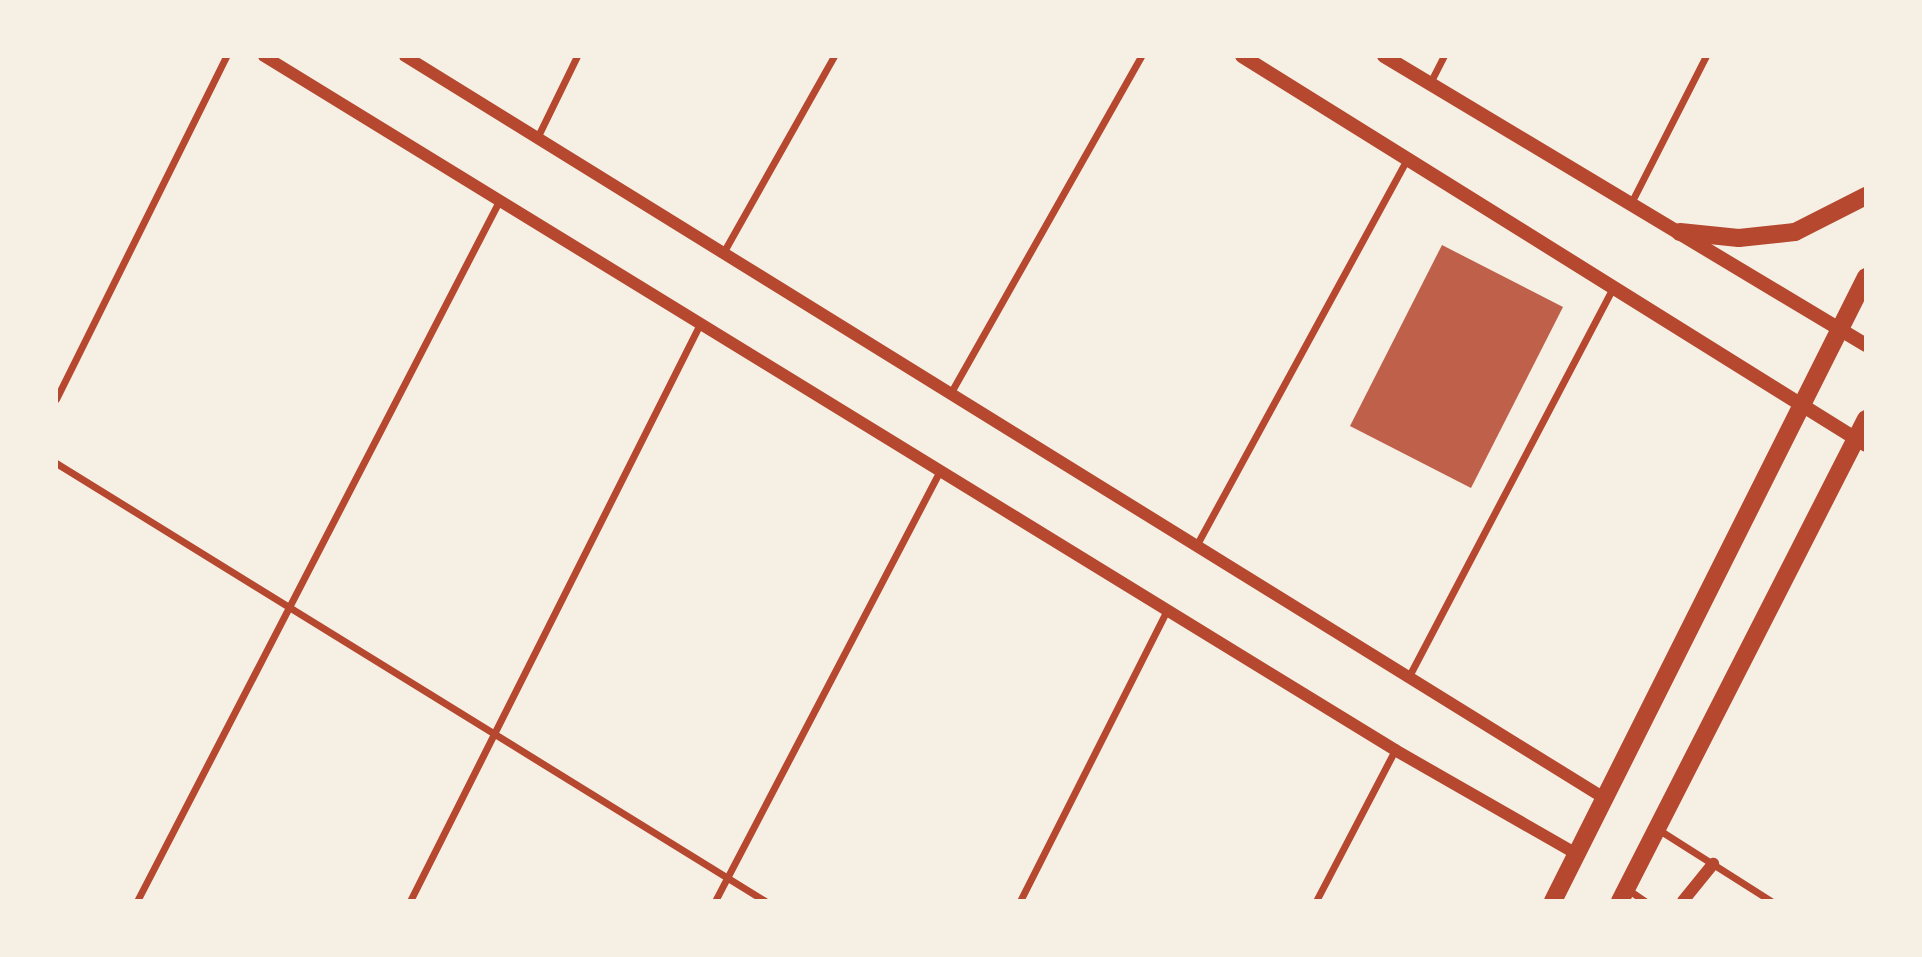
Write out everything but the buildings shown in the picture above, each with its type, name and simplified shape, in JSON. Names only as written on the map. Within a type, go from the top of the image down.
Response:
[{"type":"main road","points":[[1242,56],[1861,442]]},
{"type":"main road","points":[[1384,56],[1866,345]]},
{"type":"main road","points":[[1680,232],[1739,238],[1795,232],[1866,196]]},
{"type":"main road","points":[[1553,901],[1601,796],[1866,277]]},
{"type":"main road","points":[[1623,895],[1861,442],[1866,419]]},
{"type":"street","points":[[56,399],[226,56]]},
{"type":"street","points":[[264,56],[1395,750],[1575,853]]},
{"type":"street","points":[[405,56],[1601,796]]},
{"type":"street","points":[[537,138],[577,56]]},
{"type":"street","points":[[723,253],[834,56]]},
{"type":"street","points":[[950,394],[1140,56]]},
{"type":"street","points":[[1430,83],[1444,56]]},
{"type":"street","points":[[1631,203],[1706,56]]},
{"type":"street","points":[[1196,546],[1407,159]]},
{"type":"street","points":[[137,901],[499,201]]},
{"type":"street","points":[[1408,677],[1614,287]]},
{"type":"street","points":[[410,901],[700,324]]},
{"type":"street","points":[[56,463],[765,901]]},
{"type":"street","points":[[715,901],[940,471]]},
{"type":"street","points":[[1020,901],[1167,610]]},
{"type":"street","points":[[1316,901],[1395,750]]},
{"type":"street","points":[[1656,828],[1771,901]]},
{"type":"street","points":[[1682,901],[1713,864]]},
{"type":"street","points":[[1623,895],[1645,901]]}]
